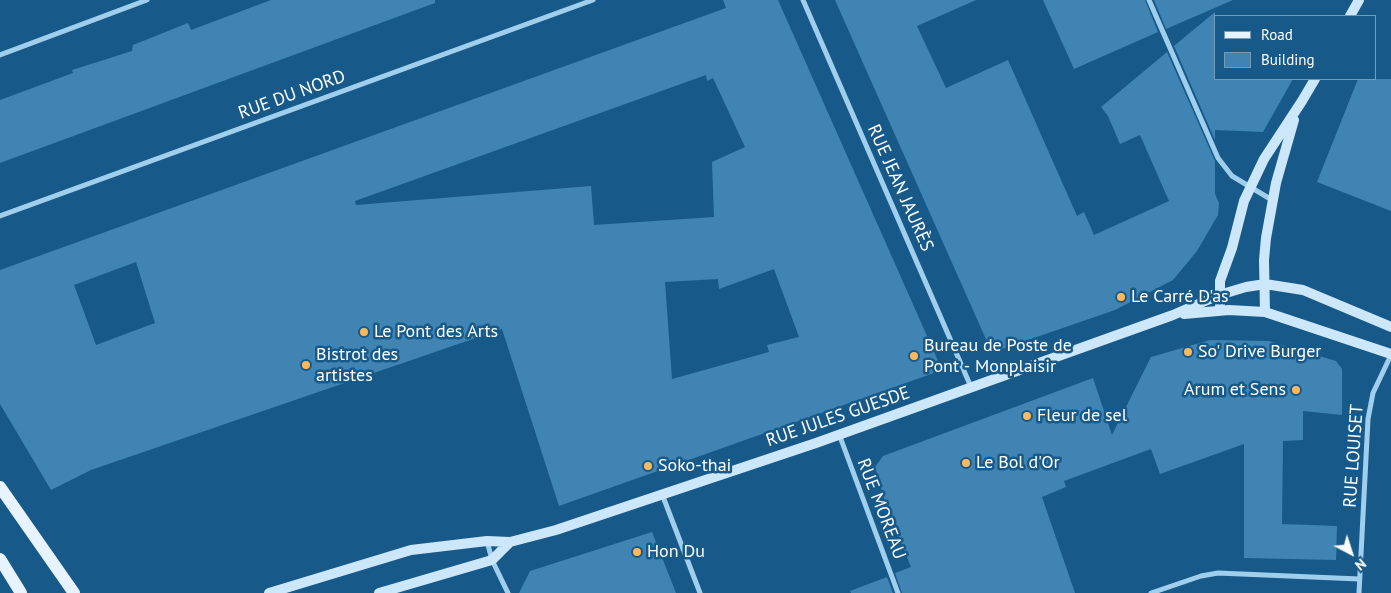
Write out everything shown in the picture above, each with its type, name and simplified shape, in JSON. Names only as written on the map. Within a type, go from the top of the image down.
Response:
[{"type":"main road","points":[[1351,15],[1359,0]]},
{"type":"main road","points":[[1220,310],[1220,281],[1232,248],[1244,201],[1264,159],[1314,80]]},
{"type":"main road","points":[[1264,312],[1266,245],[1272,200],[1290,131],[1302,101]]},
{"type":"main road","name":"RUE JULES GUESDE","points":[[270,593],[411,550],[487,541],[510,542],[556,530],[839,434],[1173,315],[1220,295],[1246,287],[1265,284],[1303,290],[1391,327]]},
{"type":"main road","name":"RUE JULES GUESDE","points":[[1173,315],[1220,310],[1264,312],[1391,354]]},
{"type":"main road","points":[[0,487],[74,593]]},
{"type":"main road","points":[[379,593],[492,560],[510,542]]},
{"type":"main road","points":[[0,559],[21,593]]},
{"type":"street","points":[[0,55],[147,0]]},
{"type":"street","name":"RUE DU NORD","points":[[0,216],[593,0]]},
{"type":"street","name":"RUE JEAN JAURÈS","points":[[803,0],[972,387]]},
{"type":"street","points":[[1150,0],[1218,158],[1232,176],[1272,200]]},
{"type":"street","name":"RUE LOUISET","points":[[1359,593],[1368,419],[1373,392],[1391,354]]},
{"type":"street","name":"RUE MOREAU","points":[[839,434],[898,593]]},
{"type":"street","points":[[662,494],[700,593]]},
{"type":"street","points":[[487,541],[492,560],[508,593]]},
{"type":"street","points":[[1151,593],[1201,576],[1218,573],[1359,579]]},
{"type":"building","points":[[271,0],[435,0],[435,3],[0,163],[0,100],[73,73],[72,70],[132,51],[133,45],[188,23],[191,30]]},
{"type":"building","points":[[723,0],[778,0],[939,363],[934,373],[559,506],[502,329],[91,470],[51,490],[0,404],[0,270],[726,8]],"holes":[[[706,75],[707,81],[713,78],[745,147],[712,162],[714,217],[594,225],[591,186],[356,205],[355,201]],[[136,262],[155,323],[96,345],[74,285]],[[774,269],[799,337],[767,345],[769,352],[672,379],[665,282],[718,279],[719,289]]]},
{"type":"building","points":[[835,0],[976,0],[917,26],[946,88],[1008,60],[1077,216],[1084,212],[1094,235],[1169,201],[1140,135],[1120,144],[1108,116],[1101,107],[1167,52],[1215,161],[1215,194],[1219,203],[1218,215],[1197,251],[1173,280],[1115,310],[999,350],[989,346]]},
{"type":"building","points":[[1043,0],[1145,0],[1158,32],[1074,69]]},
{"type":"building","points":[[1154,0],[1233,0],[1166,29]]},
{"type":"building","points":[[1215,12],[1214,80],[1292,80],[1263,132],[1215,130],[1215,140],[1174,46]]},
{"type":"building","points":[[1391,79],[1391,211],[1317,182],[1358,80]]},
{"type":"building","points":[[1210,340],[1269,341],[1336,361],[1342,369],[1342,415],[1303,411],[1303,440],[1283,441],[1282,524],[1337,526],[1336,560],[1244,558],[1244,444],[1160,474],[1151,449],[1064,481],[1066,487],[1042,497],[1075,593],[902,593],[895,573],[911,567],[887,509],[875,467],[883,456],[1093,378],[1112,435],[1151,357]]},
{"type":"building","points":[[652,532],[676,593],[519,593],[530,571]]},
{"type":"building","points":[[887,577],[893,593],[851,593],[850,591]]},
{"type":"place","name":"Le Carré D'as","points":[[1121,297]]},
{"type":"place","name":"Le Pont des Arts","points":[[364,332]]},
{"type":"place","name":"So' Drive Burger","points":[[1188,352]]},
{"type":"place","name":"Bureau de Poste de Pont - Monplaisir","points":[[914,356]]},
{"type":"place","name":"Bistrot des artistes","points":[[306,365]]},
{"type":"place","name":"Arum et Sens","points":[[1296,390]]},
{"type":"place","name":"Fleur de sel","points":[[1027,416]]},
{"type":"place","name":"Le Bol d'Or","points":[[966,463]]},
{"type":"place","name":"Soko-thai","points":[[648,466]]},
{"type":"place","name":"Hon Du","points":[[637,552]]}]
